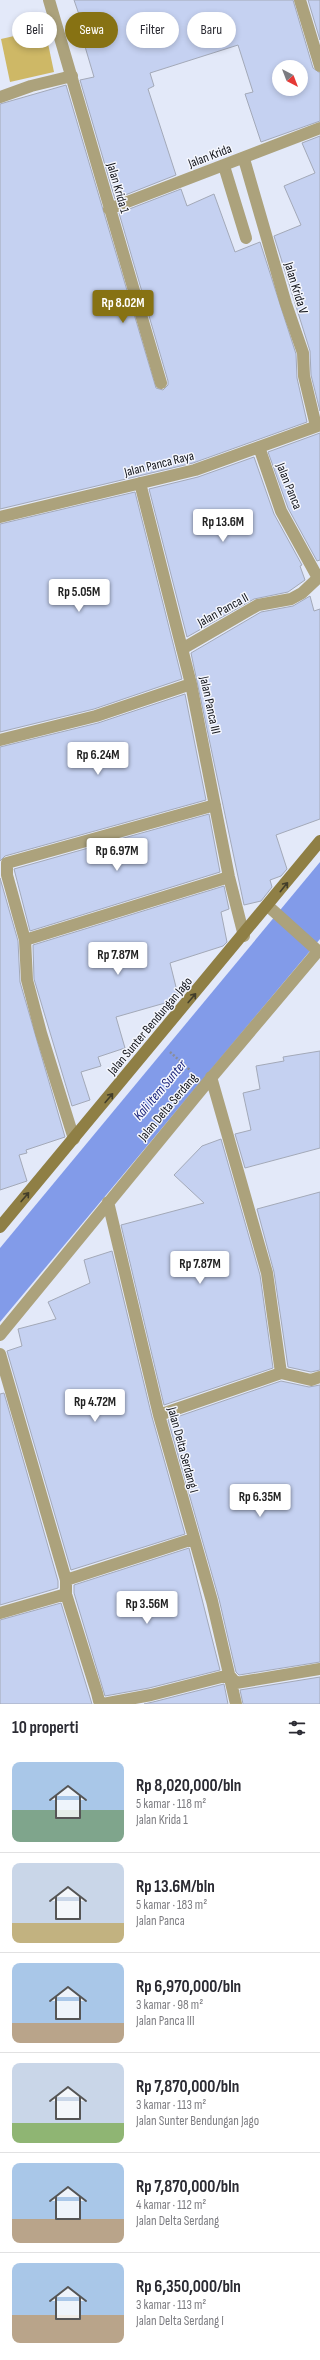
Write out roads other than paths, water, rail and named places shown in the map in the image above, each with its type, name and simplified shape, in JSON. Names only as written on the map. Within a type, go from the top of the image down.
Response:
[{"type":"street","name":"Jalan Krida 1","points":[[49,0],[161,383]]},
{"type":"street","points":[[300,0],[320,66]]},
{"type":"street","points":[[0,97],[31,86],[72,76]]},
{"type":"street","name":"Jalan Krida","points":[[109,209],[244,159],[320,128]]},
{"type":"street","name":"Jalan Krida V","points":[[244,159],[286,304],[303,353],[304,376],[318,426]]},
{"type":"street","points":[[224,166],[246,238]]},
{"type":"street","name":"Jalan Panca Raya","points":[[0,517],[195,470],[318,426]]},
{"type":"street","name":"Jalan Panca","points":[[259,447],[281,511],[319,577]]},
{"type":"street","name":"Jalan Panca III","points":[[140,483],[191,684],[229,876],[244,936]]},
{"type":"street","name":"Jalan Panca II","points":[[182,649],[258,606],[292,599],[302,593],[319,577]]},
{"type":"street","points":[[0,740],[96,716],[191,684]]},
{"type":"street","points":[[74,1140],[41,1033],[29,988],[25,940],[7,875],[7,863],[215,805]]},
{"type":"street","name":"Jalan Sunter Bendungan Jago","points":[[0,1227],[244,936],[271,908],[320,842]]},
{"type":"street","points":[[25,940],[229,876]]},
{"type":"street","points":[[211,1077],[318,951],[271,908]]},
{"type":"street","name":"Jalan Delta Serdang","points":[[0,1335],[211,1077]]},
{"type":"street","name":"Jalan Delta Serdang","points":[[211,1077],[267,1273],[281,1373]]},
{"type":"street","name":"Jalan Delta Serdang I","points":[[108,1202],[159,1416],[212,1602],[236,1704]]},
{"type":"street","points":[[0,1354],[66,1580],[66,1594],[99,1701],[103,1704],[151,1695],[229,1675],[236,1683],[320,1669]]},
{"type":"street","points":[[159,1416],[281,1373],[311,1380],[320,1377]]},
{"type":"street","points":[[66,1580],[193,1539]]},
{"type":"street","points":[[0,1613],[66,1594]]},
{"type":"water","name":"Kali Item Sunter","points":[[320,862],[320,939],[0,1322],[0,1248]]}]
